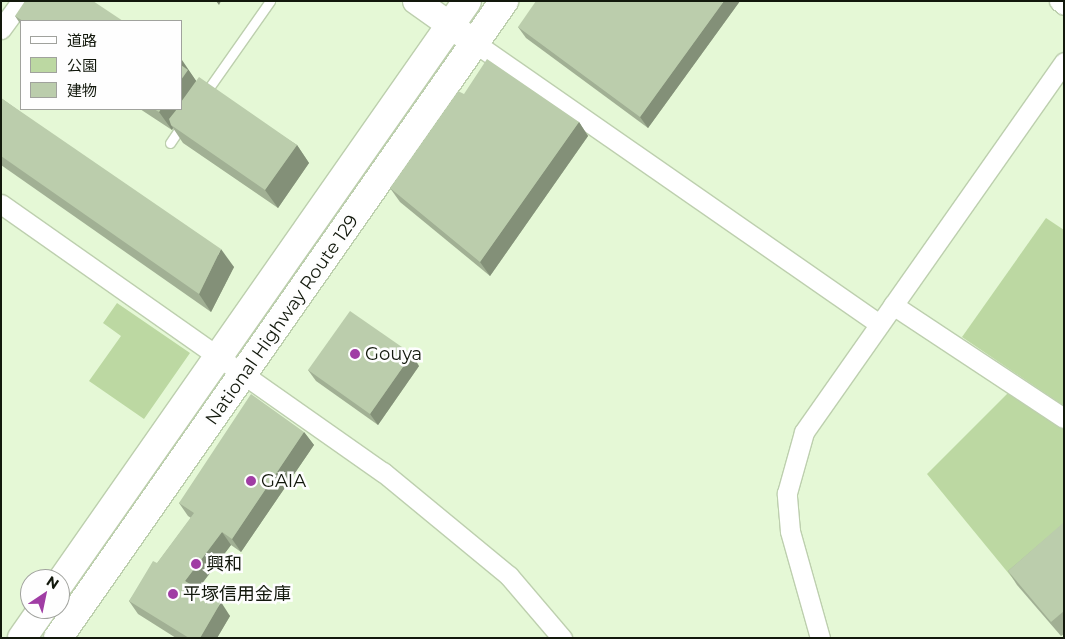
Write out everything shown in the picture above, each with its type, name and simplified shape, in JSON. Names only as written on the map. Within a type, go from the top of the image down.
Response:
[{"type":"highway","name":"National Highway Route 129","points":[[70,569],[467,1]]},
{"type":"highway","name":"National Highway Route 129","points":[[58,638],[245,376],[504,1]]},
{"type":"highway","points":[[22,638],[35,619]]},
{"type":"street","points":[[1,29],[21,1]]},
{"type":"street","points":[[416,1],[879,324]]},
{"type":"street","points":[[1059,1],[1064,5]]},
{"type":"street","points":[[820,638],[790,531],[787,493],[804,432],[1064,62]]},
{"type":"street","points":[[1,204],[383,472],[509,576],[562,638]]},
{"type":"street","points":[[893,305],[1064,418]]},
{"type":"lane","points":[[170,143],[270,1]]},
{"type":"green space","points":[[1046,218],[1064,230],[1064,406],[962,337]]},
{"type":"green space","points":[[117,303],[190,353],[144,419],[89,381],[121,336],[103,323]]},
{"type":"green space","points":[[1011,390],[1064,425],[1064,538],[1014,580],[927,474]]},
{"type":"building","points":[[25,1],[93,1],[122,20],[21,20],[15,16]]},
{"type":"building","points":[[536,1],[724,1],[640,117],[518,27]]},
{"type":"building","points":[[487,59],[579,122],[480,262],[390,188],[458,91],[464,94]]},
{"type":"building","points":[[182,66],[188,70],[182,79]]},
{"type":"building","points":[[199,77],[297,145],[265,190],[171,125],[169,119],[176,110],[182,110],[182,101]]},
{"type":"building","points":[[1,98],[221,249],[199,294],[1,156]]},
{"type":"building","points":[[350,311],[412,354],[370,414],[308,370]]},
{"type":"building","points":[[251,394],[304,432],[232,539],[222,532],[185,581],[221,602],[200,638],[189,638],[129,601],[153,561],[157,563],[194,513],[179,503]]},
{"type":"building","points":[[1063,523],[1064,611],[1051,622],[1008,571]]},
{"type":"place","name":"Gouya","points":[[355,354]]},
{"type":"place","name":"GAIA","points":[[251,481]]},
{"type":"place","name":"興和","points":[[196,564]]},
{"type":"place","name":"平塚信用金庫","points":[[173,594]]}]
